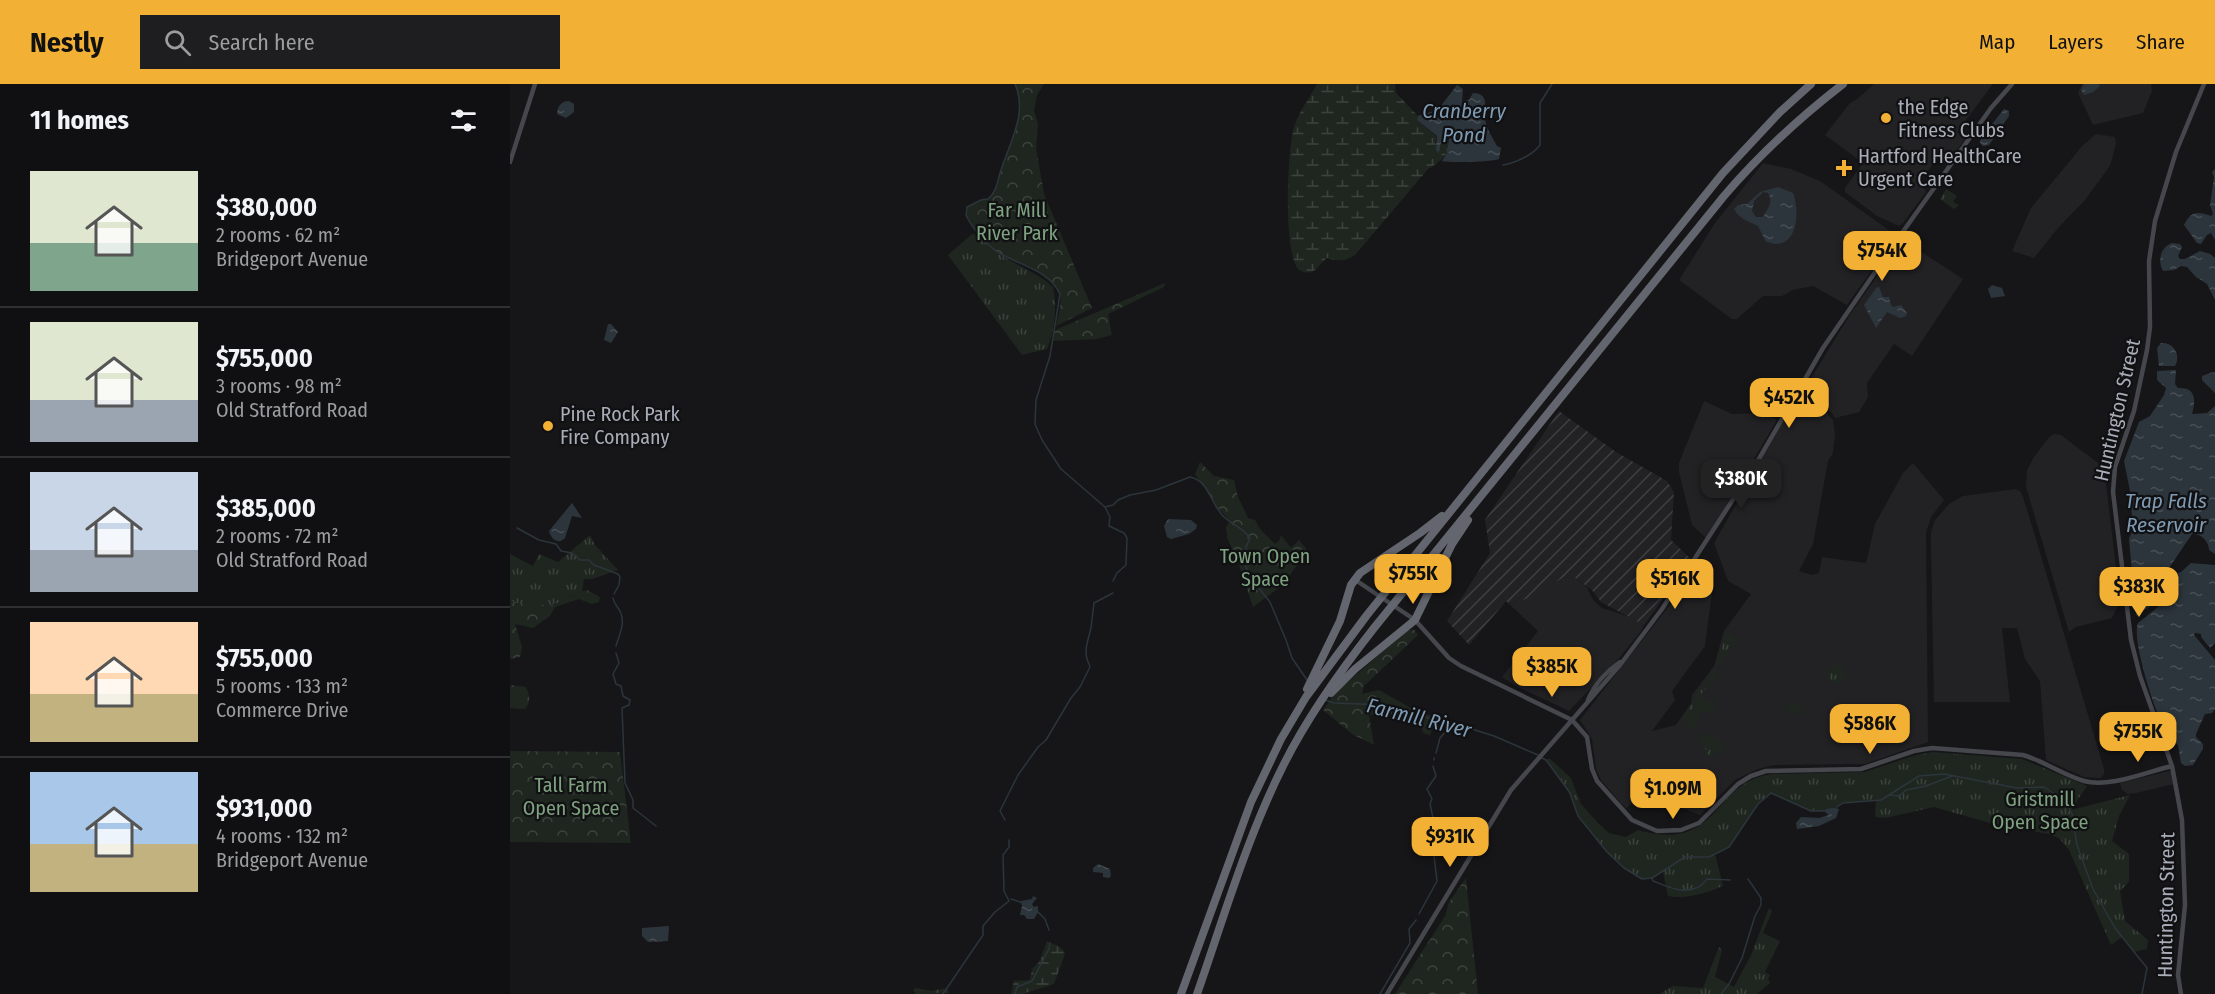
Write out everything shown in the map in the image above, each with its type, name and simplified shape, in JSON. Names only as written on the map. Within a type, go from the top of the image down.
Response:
[{"type":"highway","points":[[1318,673],[1732,162],[1811,84]]},
{"type":"highway","points":[[1197,994],[1268,798],[1284,763],[1318,707],[1387,612],[1724,196],[1753,163],[1797,120],[1843,84]]},
{"type":"highway","points":[[1331,689],[1415,621],[1452,544],[1507,466]]},
{"type":"highway","points":[[1181,994],[1251,802],[1318,673],[1340,621],[1354,579],[1438,519],[1466,492]]},
{"type":"main road","points":[[510,162],[535,84]]},
{"type":"main road","points":[[1387,994],[1507,795],[1572,720],[1602,678],[1622,661],[1649,627],[1693,564],[1761,456],[1823,348],[1990,108],[2012,84]]},
{"type":"main road","name":"Huntington Street","points":[[2181,994],[2178,975],[2185,905],[2182,830],[2172,766],[2139,676],[2131,640],[2113,483],[2115,466],[2134,411],[2148,350],[2149,261],[2155,221],[2176,153],[2204,84]]},
{"type":"main road","points":[[1354,579],[1415,621],[1449,657],[1461,666],[1572,720],[1587,737],[1592,769],[1602,787],[1632,820],[1647,828],[1663,832],[1682,830],[1699,823],[1738,784],[1758,773],[1861,769],[1932,748],[2023,755],[2090,782],[2110,782],[2172,766]]},
{"type":"shaded area","points":[[1874,84],[1993,84],[1957,132],[1965,139],[1948,162],[1939,157],[1920,180],[1926,192],[1899,226],[1877,216],[1845,192],[1845,188],[1863,163],[1825,135],[1850,103]]},
{"type":"shaded area","points":[[2082,84],[2151,84],[2152,91],[2143,113],[2093,125],[2078,93]]},
{"type":"shaded area","points":[[2096,134],[2115,137],[2116,144],[2110,166],[2085,200],[2034,258],[2012,251],[2031,208],[2083,145]]},
{"type":"shaded area","points":[[1763,163],[1791,169],[1820,181],[1893,233],[1892,242],[1847,305],[1813,286],[1793,290],[1782,296],[1763,296],[1737,319],[1732,319],[1679,280],[1715,223]]},
{"type":"shaded area","points":[[1903,240],[1963,279],[1912,356],[1894,344],[1867,383],[1868,397],[1859,412],[1835,418],[1831,412],[1802,393],[1851,313]]},
{"type":"shaded area","points":[[1802,399],[1833,420],[1835,435],[1813,544],[1799,571],[1812,575],[1819,573],[1822,557],[1866,563],[1875,524],[1903,473],[1913,463],[1944,500],[1931,517],[1926,533],[1928,742],[1865,764],[1774,765],[1758,769],[1735,780],[1700,815],[1642,792],[1626,809],[1601,780],[1596,769],[1592,739],[1580,720],[1669,606],[1698,562],[1712,593],[1705,646],[1672,691],[1675,700],[1652,731],[1676,725],[1691,703],[1692,695],[1714,666],[1724,631],[1751,594],[1728,581],[1714,543],[1795,401]]},
{"type":"shaded area","points":[[1704,401],[1732,414],[1763,413],[1777,420],[1707,539],[1692,525],[1679,472],[1679,463]]},
{"type":"shaded area","points":[[1559,411],[1616,452],[1667,481],[1674,492],[1671,540],[1692,560],[1644,625],[1601,602],[1592,590],[1575,578],[1564,577],[1529,598],[1509,604],[1506,601],[1469,645],[1447,621],[1490,553],[1485,520]]},
{"type":"shaded area","points":[[2061,435],[2098,463],[2105,476],[2120,601],[2112,618],[2076,627],[2069,632],[2026,487],[2027,470],[2034,457],[2050,436]]},
{"type":"shaded area","points":[[2016,489],[2023,497],[2104,769],[2101,778],[2084,777],[2046,760],[2040,681],[2025,659],[2017,628],[2002,628],[2010,702],[1934,702],[1931,532],[1935,520],[1949,504],[1963,496]]},
{"type":"shaded area","points":[[1564,577],[1575,578],[1587,587],[1593,600],[1602,608],[1633,618],[1644,625],[1616,662],[1569,711],[1502,677],[1538,631],[1509,604],[1529,597]]},
{"type":"shaded area","points":[[2169,771],[2172,773],[2174,784],[2128,794],[2122,790],[2120,783]]},
{"type":"green space","name":"Far Mill River Park","points":[[1015,84],[1044,84],[1037,95],[1034,111],[1038,124],[1036,148],[1044,194],[1092,308],[1056,326],[1060,310],[1060,294],[1056,287],[1042,274],[996,251],[979,234],[966,215],[967,207],[988,199],[995,189],[1019,117],[1020,106]]},
{"type":"green space","points":[[1317,84],[1395,84],[1396,93],[1418,116],[1417,120],[1437,137],[1435,144],[1447,137],[1448,148],[1444,156],[1428,169],[1355,255],[1342,260],[1327,258],[1313,271],[1306,272],[1301,271],[1295,263],[1291,248],[1288,177],[1295,124]]},
{"type":"green space","points":[[1946,189],[1957,196],[1953,202],[1959,205],[1954,209],[1940,199]]},
{"type":"green space","name":"Far Mill River Park","points":[[972,234],[982,238],[1002,255],[1053,287],[1054,318],[1047,349],[1022,355],[948,255]]},
{"type":"green space","points":[[1165,283],[1164,287],[1108,314],[1112,335],[1097,339],[1053,341],[1055,330]]},
{"type":"green space","name":"Town Open Space","points":[[1200,462],[1214,476],[1234,480],[1238,497],[1248,518],[1255,520],[1260,529],[1275,544],[1281,535],[1291,548],[1299,540],[1307,550],[1284,584],[1253,607],[1228,540],[1226,527],[1230,521],[1217,507],[1195,474]]},
{"type":"green space","points":[[590,535],[595,545],[618,570],[592,579],[584,579],[582,592],[555,604],[538,606],[510,601],[510,554],[533,566],[539,554],[558,562]]},
{"type":"green space","points":[[587,590],[600,597],[599,602],[592,604],[579,599],[555,607],[550,616],[533,628],[515,624],[522,647],[520,657],[510,659],[510,601],[528,605],[554,605]]},
{"type":"green space","points":[[1408,630],[1415,630],[1418,635],[1364,686],[1362,694],[1379,690],[1416,711],[1436,717],[1430,735],[1423,733],[1422,728],[1397,717],[1384,714],[1369,715],[1374,745],[1352,734],[1323,710],[1335,693]]},
{"type":"green space","points":[[1727,632],[1737,641],[1720,664],[1717,661]]},
{"type":"green space","points":[[1833,665],[1841,665],[1846,670],[1844,681],[1833,683],[1828,678],[1828,670]]},
{"type":"green space","points":[[1716,667],[1719,672],[1698,698],[1703,701],[1705,698],[1711,703],[1713,700],[1719,704],[1712,712],[1707,711],[1701,714],[1693,730],[1686,727],[1688,722],[1681,719]]},
{"type":"green space","points":[[510,685],[526,687],[529,699],[525,709],[510,708]]},
{"type":"green space","points":[[1788,701],[1803,708],[1800,716],[1784,709]]},
{"type":"green space","points":[[1709,732],[1726,748],[1711,757],[1703,748],[1705,744],[1697,741],[1700,733],[1710,735]]},
{"type":"green space","name":"Tall Farm Open Space","points":[[510,751],[620,752],[631,843],[510,842]]},
{"type":"green space","name":"Gristmill Open Space","points":[[1932,752],[2022,759],[2087,786],[2071,810],[2130,795],[2119,816],[2112,841],[2129,854],[2129,882],[2120,891],[2125,921],[2148,940],[2147,949],[2134,952],[2122,937],[2111,945],[2069,850],[2059,838],[1990,823],[1934,807],[1885,818],[1875,817],[1876,800],[1843,803],[1832,811],[1811,811],[1771,793],[1758,804],[1729,847],[1715,854],[1723,886],[1696,895],[1668,896],[1663,872],[1652,878],[1642,879],[1624,868],[1607,852],[1578,816],[1568,791],[1546,760],[1549,758],[1571,778],[1581,804],[1597,822],[1609,833],[1626,837],[1638,830],[1665,835],[1685,832],[1701,825],[1737,789],[1753,779],[1773,774],[1865,772]]},
{"type":"green space","points":[[1466,878],[1478,994],[1395,994],[1445,916],[1449,902]]},
{"type":"green space","points":[[1769,908],[1772,911],[1763,933],[1780,941],[1765,972],[1770,975],[1768,979],[1770,983],[1757,994],[1659,994],[1673,986],[1703,988],[1719,947],[1722,950],[1715,977],[1734,987],[1751,955]]},
{"type":"green space","points":[[1047,942],[1060,947],[1065,954],[1054,984],[1023,994],[1011,994],[1014,981],[1030,980],[1032,969],[1039,962]]},
{"type":"green space","points":[[916,988],[931,991],[947,988],[949,993],[916,994],[913,990]]},
{"type":"water","points":[[2084,84],[2099,84],[2100,86],[2084,95],[2081,90]]},
{"type":"water","name":"Cranberry Pond","points":[[1457,85],[1463,89],[1462,101],[1469,100],[1473,93],[1484,98],[1487,126],[1497,146],[1501,148],[1499,159],[1471,162],[1442,161],[1447,153],[1449,139],[1447,137],[1441,142],[1439,153],[1436,150],[1437,136],[1417,120],[1418,116],[1440,107]]},
{"type":"water","points":[[569,101],[574,104],[574,112],[566,118],[557,114],[560,105]]},
{"type":"water","points":[[2004,109],[2009,111],[2009,116],[1989,145],[1983,146],[1980,143],[1981,138]]},
{"type":"water","points":[[2215,169],[2215,240],[2211,233],[2201,244],[2197,243],[2184,225],[2195,213],[2211,216],[2213,214],[2210,205],[2214,177],[2212,172]]},
{"type":"water","points":[[1778,187],[1793,193],[1796,207],[1795,224],[1793,232],[1784,242],[1776,244],[1766,242],[1758,226],[1742,218],[1734,209],[1738,205],[1747,204],[1760,192]],"holes":[[[1763,192],[1770,196],[1768,209],[1763,217],[1756,217],[1752,211],[1754,201]]]},
{"type":"water","points":[[2172,243],[2180,244],[2182,247],[2178,256],[2180,259],[2185,259],[2200,251],[2215,258],[2215,300],[2207,284],[2187,267],[2181,266],[2174,270],[2163,271],[2160,263],[2161,254]]},
{"type":"water","points":[[1992,285],[2002,288],[2005,296],[1991,298],[1988,289]]},
{"type":"water","points":[[1877,287],[1883,297],[1889,297],[1893,307],[1901,305],[1907,313],[1906,316],[1900,318],[1887,312],[1876,328],[1864,305]]},
{"type":"water","points":[[608,324],[611,324],[618,332],[611,343],[604,340]]},
{"type":"water","points":[[2161,343],[2170,345],[2175,350],[2177,362],[2175,366],[2159,366],[2157,348]]},
{"type":"water","name":"Trap Falls Reservoir","points":[[2176,370],[2175,384],[2178,388],[2184,388],[2193,395],[2192,414],[2207,413],[2215,406],[2215,554],[2209,550],[2204,538],[2192,534],[2169,568],[2169,583],[2162,596],[2136,616],[2129,539],[2133,529],[2130,491],[2124,461],[2139,422],[2150,416],[2164,395],[2166,388],[2157,380],[2157,371]]},
{"type":"water","points":[[2215,373],[2215,393],[2202,380],[2202,376]]},
{"type":"water","points":[[572,503],[582,518],[572,516],[565,538],[556,541],[549,531]]},
{"type":"water","points":[[1168,519],[1191,520],[1197,525],[1196,529],[1189,534],[1171,539],[1167,537],[1164,526]]},
{"type":"water","name":"Trap Falls Reservoir","points":[[2191,563],[2215,565],[2215,643],[2210,648],[2201,634],[2195,633],[2194,635],[2215,660],[2215,709],[2212,713],[2205,714],[2196,734],[2203,744],[2203,749],[2193,765],[2185,766],[2181,763],[2178,745],[2168,736],[2158,714],[2146,680],[2137,632],[2138,623],[2168,596],[2175,582],[2175,574]]},
{"type":"water","points":[[1826,809],[1839,809],[1836,818],[1819,826],[1797,829],[1796,823],[1801,817],[1819,818],[1829,815],[1825,812]]},
{"type":"water","points":[[1098,864],[1110,869],[1109,878],[1103,877],[1103,873],[1093,872],[1093,868]]},
{"type":"water","points":[[1033,896],[1037,898],[1032,904],[1034,907],[1038,906],[1038,912],[1034,919],[1027,919],[1024,915],[1020,915],[1021,901],[1032,899]]},
{"type":"water","points":[[669,926],[668,941],[648,942],[642,936],[642,928]]},
{"type":"waterway","name":"Farmill River","points":[[1015,84],[1019,95],[1019,117],[995,189],[988,199],[967,207],[966,215],[975,230],[996,251],[1040,273],[1055,286],[1060,294],[1050,356],[1036,400],[1035,424],[1042,440],[1061,469],[1105,507],[1110,517],[1109,526],[1124,533],[1127,538],[1126,565],[1117,573],[1113,581]]},
{"type":"waterway","points":[[1503,165],[1523,158],[1540,145],[1540,103],[1552,84]]},
{"type":"waterway","name":"Farmill River","points":[[1105,507],[1130,495],[1156,490],[1190,477],[1202,483],[1219,512],[1250,538],[1246,547],[1246,567],[1249,576],[1270,602],[1292,658],[1307,680]]},
{"type":"waterway","points":[[517,528],[539,540],[556,544],[561,551],[572,553],[580,560],[589,560],[594,565],[618,574],[619,585],[614,594]]},
{"type":"waterway","points":[[1005,820],[1000,811],[1018,775],[1038,747],[1046,740],[1089,669],[1086,652],[1094,603],[1113,593]]},
{"type":"waterway","points":[[613,598],[622,615],[616,646]]},
{"type":"waterway","points":[[616,653],[619,663],[613,674],[616,684],[621,686],[623,696],[630,700],[629,705],[622,708],[625,783],[633,800],[633,808],[656,826]]},
{"type":"waterway","name":"Farmill River","points":[[1325,700],[1334,703],[1385,705],[1494,736],[1538,755]]},
{"type":"waterway","points":[[1436,753],[1440,738],[1447,730],[1447,724]]},
{"type":"waterway","name":"Farmill River","points":[[1542,758],[1546,760],[1570,793],[1578,816],[1607,852],[1624,868],[1642,879],[1652,878],[1685,857],[1709,857],[1729,847],[1758,804],[1771,793],[1811,811],[1827,811]]},
{"type":"waterway","points":[[1419,914],[1437,881],[1432,839],[1433,818],[1430,804],[1432,799],[1427,789],[1436,776],[1433,766]]},
{"type":"waterway","name":"Farmill River","points":[[1837,807],[1843,803],[1881,800],[1919,776],[1944,774],[2017,788],[2044,787],[2066,802],[2072,814],[2077,845],[2093,889],[2115,928],[2147,968],[2142,994]]},
{"type":"waterway","points":[[1889,795],[1899,796],[1906,790],[1926,786],[1952,776]]},
{"type":"waterway","points":[[943,994],[983,935],[983,926],[1009,901],[1004,891],[1003,855],[1009,847],[1009,840]]},
{"type":"waterway","points":[[1652,878],[1653,881],[1663,885],[1685,890],[1701,886],[1707,879],[1730,880]]},
{"type":"waterway","points":[[1721,994],[1729,984],[1742,958],[1755,916],[1761,905],[1761,898],[1748,879]]},
{"type":"waterway","points":[[1011,899],[1023,903]]},
{"type":"waterway","points":[[1037,911],[1045,919],[1049,930]]},
{"type":"waterway","points":[[1380,994],[1410,943],[1409,929],[1416,920]]},
{"type":"waterway","points":[[1015,994],[1017,987],[1032,981],[1050,943]]},
{"type":"place","name":"the Edge Fitness Clubs","points":[[1886,118]]},
{"type":"place","name":"Hartford HealthCare Urgent Care","points":[[1844,168]]},
{"type":"place","name":"Pine Rock Park Fire Company","points":[[548,426]]}]
